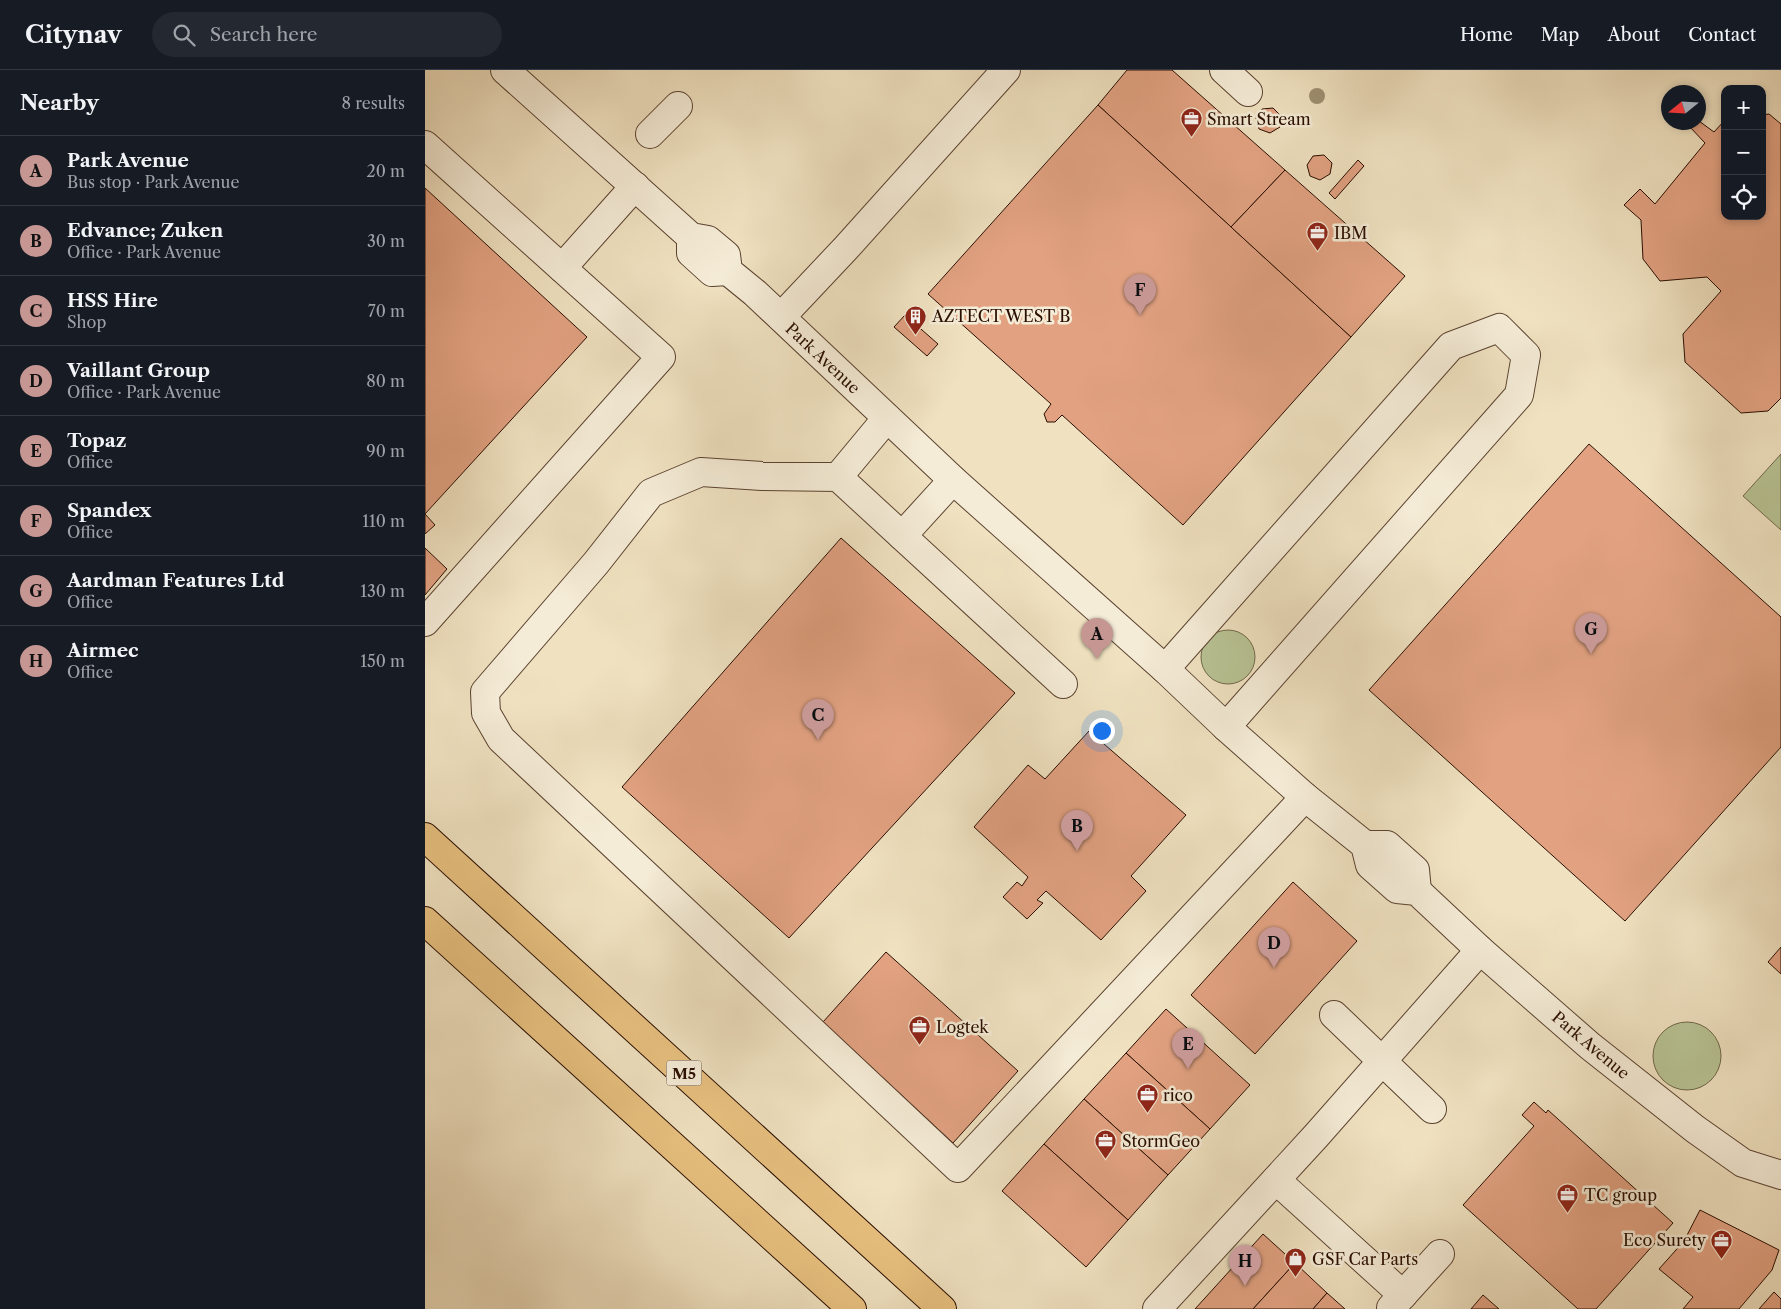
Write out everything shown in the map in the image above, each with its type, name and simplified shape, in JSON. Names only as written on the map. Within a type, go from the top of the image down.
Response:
[{"type":"highway","name":"M5","points":[[425,837],[942,1309]]},
{"type":"highway","points":[[425,921],[852,1309]]},
{"type":"street","name":"Park Avenue","points":[[505,70],[691,237],[691,253],[712,272],[728,271],[781,317],[953,480],[1305,797],[1365,845],[1387,845],[1395,851],[1415,870],[1417,891],[1480,950],[1609,1063],[1743,1163],[1781,1174]]},
{"type":"street","points":[[781,317],[846,248],[1006,70]]},
{"type":"street","points":[[1224,70],[1247,92]]},
{"type":"street","points":[[650,134],[678,106]]},
{"type":"street","points":[[425,145],[661,357],[425,622]]},
{"type":"street","points":[[562,268],[635,186]]},
{"type":"street","points":[[1165,669],[1451,346],[1499,328],[1526,355],[1519,395],[1226,727]]},
{"type":"street","points":[[837,477],[887,418]]},
{"type":"street","points":[[1063,684],[837,477],[762,476],[701,472],[651,493],[596,563],[485,692],[486,713],[501,739],[958,1168],[1305,797]]},
{"type":"street","points":[[903,536],[953,480]]},
{"type":"street","points":[[1157,1309],[1276,1180],[1480,950]]},
{"type":"street","points":[[1333,1016],[1432,1109]]},
{"type":"street","points":[[1276,1180],[1396,1302],[1440,1254]]},
{"type":"green space","points":[[1781,454],[1781,530],[1743,496]]},
{"type":"green space","points":[[1223,630],[1233,630],[1243,634],[1251,642],[1255,657],[1251,672],[1243,680],[1233,684],[1223,684],[1213,680],[1205,672],[1201,662],[1201,652],[1205,642],[1213,634]]},
{"type":"green space","points":[[1680,1022],[1694,1022],[1706,1027],[1716,1037],[1721,1049],[1721,1063],[1716,1075],[1706,1085],[1694,1090],[1680,1090],[1668,1085],[1658,1075],[1653,1063],[1653,1049],[1658,1037],[1668,1027]]},
{"type":"building","name":"Smart Stream","points":[[1127,70],[1172,70],[1285,170],[1231,227],[1098,105]]},
{"type":"building","points":[[1098,105],[1351,337],[1183,525],[1062,415],[1055,422],[1047,422],[1044,414],[1051,404],[928,294]]},
{"type":"building","points":[[1273,108],[1281,116],[1280,127],[1270,133],[1259,129],[1256,118],[1262,109]]},
{"type":"building","points":[[1766,114],[1769,114],[1781,124],[1781,398],[1768,411],[1741,413],[1685,362],[1683,334],[1721,291],[1707,277],[1660,281],[1643,259],[1641,220],[1624,205],[1640,189],[1655,204],[1705,143],[1693,130],[1706,130],[1706,126],[1714,132],[1721,124],[1721,220],[1766,220]]},
{"type":"building","points":[[1324,155],[1332,163],[1330,174],[1320,180],[1310,176],[1307,165],[1313,156]]},
{"type":"building","points":[[1358,160],[1364,166],[1335,199],[1329,193]]},
{"type":"building","name":"IBM","points":[[1285,170],[1405,276],[1351,337],[1231,227]]},
{"type":"building","points":[[425,188],[587,337],[425,514]]},
{"type":"building","name":"AZTECT WEST B","points":[[905,315],[938,344],[927,356],[894,327]]},
{"type":"building","points":[[1589,444],[1781,617],[1781,747],[1625,921],[1369,690]]},
{"type":"building","points":[[425,514],[435,525],[425,534]]},
{"type":"building","points":[[841,538],[1015,693],[789,938],[622,787]]},
{"type":"building","points":[[425,548],[447,569],[425,595]]},
{"type":"building","points":[[1089,731],[1186,815],[1131,876],[1146,891],[1101,940],[1046,891],[1037,900],[1043,903],[1027,919],[1003,897],[1017,882],[1022,886],[1028,877],[974,827],[1028,765],[1045,779]]},
{"type":"building","points":[[1293,882],[1357,941],[1255,1054],[1191,995]]},
{"type":"building","points":[[1781,947],[1781,974],[1768,962]]},
{"type":"building","name":"Logtek","points":[[886,952],[1018,1071],[953,1143],[823,1022]]},
{"type":"building","points":[[1166,1009],[1250,1085],[1210,1129],[1126,1053]]},
{"type":"building","name":"rico","points":[[1126,1053],[1210,1129],[1168,1175],[1084,1099]]},
{"type":"building","name":"StormGeo","points":[[1084,1099],[1168,1175],[1128,1220],[1044,1144]]},
{"type":"building","name":"TC group","points":[[1534,1102],[1546,1113],[1548,1110],[1673,1223],[1596,1309],[1578,1309],[1463,1205],[1534,1126],[1522,1115]]},
{"type":"building","points":[[1044,1144],[1128,1220],[1086,1267],[1002,1191]]},
{"type":"building","name":"Eco Surety","points":[[1700,1210],[1779,1250],[1772,1270],[1739,1309],[1683,1309],[1693,1297],[1659,1269],[1684,1241]]},
{"type":"building","points":[[1263,1234],[1295,1263],[1253,1309],[1195,1309]]},
{"type":"building","name":"GSF Car Parts","points":[[1295,1263],[1327,1293],[1313,1309],[1253,1309]]},
{"type":"building","points":[[1774,1292],[1781,1299],[1781,1309],[1759,1309]]},
{"type":"building","points":[[1327,1293],[1345,1309],[1313,1309]]},
{"type":"building","points":[[1483,1295],[1499,1309],[1471,1309]]},
{"type":"place","name":"Smart Stream","points":[[1191,138]]},
{"type":"place","name":"IBM","points":[[1318,252]]},
{"type":"place","name":"Spandex","points":[[1140,315]]},
{"type":"place","name":"AZTECT WEST B","points":[[916,335]]},
{"type":"place","name":"Aardman Features Ltd","points":[[1591,654]]},
{"type":"place","name":"Park Avenue","points":[[1097,659]]},
{"type":"place","name":"HSS Hire","points":[[818,740]]},
{"type":"place","name":"Edvance; Zuken","points":[[1077,851]]},
{"type":"place","name":"Vaillant Group","points":[[1274,968]]},
{"type":"place","name":"Logtek","points":[[920,1046]]},
{"type":"place","name":"Topaz","points":[[1188,1069]]},
{"type":"place","name":"rico","points":[[1147,1114]]},
{"type":"place","name":"StormGeo","points":[[1106,1160]]},
{"type":"place","name":"TC group","points":[[1568,1214]]},
{"type":"place","name":"Eco Surety","points":[[1722,1259]]},
{"type":"place","name":"GSF Car Parts","points":[[1296,1278]]},
{"type":"place","name":"Airmec","points":[[1245,1286]]}]
